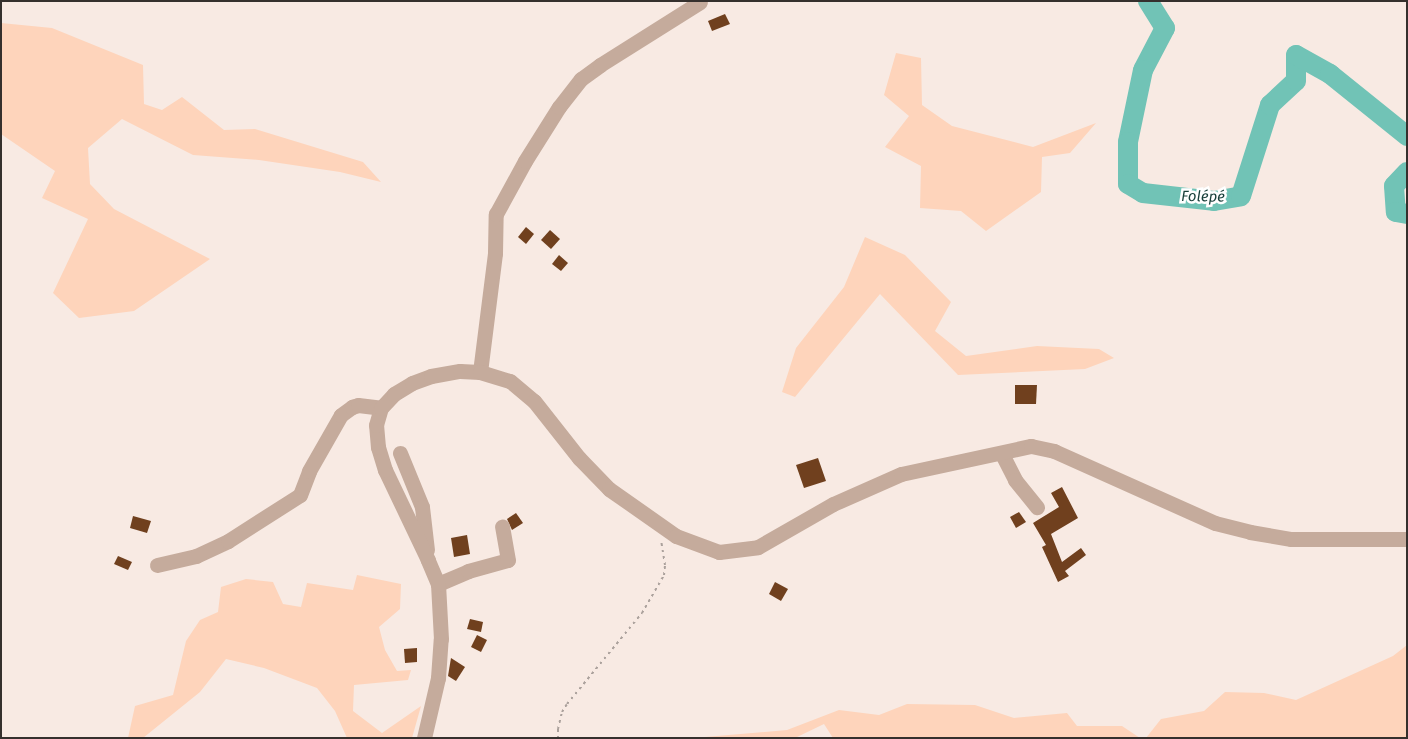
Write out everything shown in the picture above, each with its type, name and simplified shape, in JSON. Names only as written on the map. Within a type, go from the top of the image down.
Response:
[{"type":"street","points":[[480,372],[494,253],[496,214],[525,161],[559,107],[581,80],[600,65],[700,2]]},
{"type":"street","points":[[424,738],[438,678],[441,639],[438,584],[385,470],[378,447],[376,425],[381,408],[394,394],[412,383],[431,376],[460,371],[480,372],[510,381],[534,401],[593,474],[628,503],[676,536],[706,549],[719,552],[744,550],[771,540],[813,514],[901,474],[1002,454],[1031,446],[1054,451],[1215,523],[1250,532],[1292,539],[1407,539]]},
{"type":"street","points":[[157,565],[196,556],[228,541],[300,495],[309,471],[341,415],[352,407],[381,408]]},
{"type":"street","points":[[400,453],[422,506],[428,560]]},
{"type":"street","points":[[1002,454],[1015,480],[1037,506]]},
{"type":"street","points":[[438,584],[468,571],[508,560],[502,527]]},
{"type":"path","points":[[558,738],[562,712],[567,704],[642,613],[664,574],[665,565],[658,524]]},
{"type":"shaded area","points":[[1,23],[52,28],[143,65],[144,104],[162,110],[182,97],[224,130],[255,129],[363,162],[381,182],[340,172],[259,160],[193,155],[122,119],[88,148],[90,184],[114,209],[210,259],[134,311],[79,318],[53,293],[88,219],[42,198],[55,171],[1,134]]},
{"type":"shaded area","points":[[896,53],[921,58],[922,105],[952,126],[1033,147],[1096,123],[1070,153],[1042,157],[1041,192],[986,231],[961,211],[920,208],[921,166],[885,147],[909,116],[884,95]]},
{"type":"shaded area","points":[[865,237],[905,255],[951,302],[935,331],[966,356],[1037,346],[1099,349],[1114,358],[1085,369],[958,375],[880,294],[795,397],[782,392],[796,348],[844,287]]},
{"type":"shaded area","points":[[357,575],[401,584],[400,609],[379,627],[385,650],[397,671],[411,670],[408,680],[354,685],[353,711],[382,733],[421,706],[412,738],[347,738],[335,711],[317,688],[264,668],[226,659],[200,692],[143,738],[128,738],[135,706],[173,695],[186,641],[200,620],[218,612],[221,587],[246,579],[273,582],[283,604],[301,607],[307,583],[353,590]]},
{"type":"shaded area","points":[[1407,645],[1407,738],[1146,738],[1161,719],[1204,711],[1225,692],[1264,693],[1296,700],[1393,656]]},
{"type":"shaded area","points":[[907,704],[975,705],[1014,718],[1067,713],[1077,726],[1122,726],[1140,738],[833,738],[824,724],[795,738],[693,738],[787,730],[839,710],[879,715]]},
{"type":"building","points":[[725,14],[730,24],[712,31],[708,21]]},
{"type":"building","points":[[526,227],[534,234],[526,244],[518,237]]},
{"type":"building","points":[[550,230],[560,239],[551,249],[541,240]]},
{"type":"building","points":[[559,255],[568,263],[561,271],[552,264]]},
{"type":"building","points":[[1015,385],[1037,385],[1036,404],[1015,404]]},
{"type":"building","points":[[818,458],[826,481],[804,488],[796,465]]},
{"type":"building","points":[[1062,487],[1078,518],[1051,534],[1062,562],[1081,548],[1086,555],[1065,571],[1069,576],[1058,582],[1042,547],[1046,545],[1033,523],[1059,507],[1051,493]]},
{"type":"building","points":[[1019,512],[1026,522],[1016,528],[1010,517]]},
{"type":"building","points":[[516,513],[523,523],[512,530],[507,519]]},
{"type":"building","points":[[133,516],[151,521],[147,533],[130,528]]},
{"type":"building","points":[[467,535],[470,554],[454,557],[451,538]]},
{"type":"building","points":[[118,556],[132,562],[128,570],[114,564]]},
{"type":"building","points":[[775,582],[788,589],[781,601],[769,594]]},
{"type":"building","points":[[470,619],[483,622],[481,632],[467,629]]},
{"type":"building","points":[[477,635],[487,640],[481,652],[471,647]]},
{"type":"building","points":[[417,648],[417,662],[405,663],[404,649]]},
{"type":"building","points":[[451,658],[465,667],[456,681],[448,676]]},
{"type":"waterway","name":"Folépé","points":[[1148,1],[1165,28],[1143,70],[1128,142],[1128,184],[1143,193],[1214,201],[1241,196],[1270,105],[1296,81],[1296,55],[1330,74],[1407,136]]},
{"type":"waterway","name":"Folépé","points":[[1407,172],[1394,186],[1396,212],[1407,214]]}]
